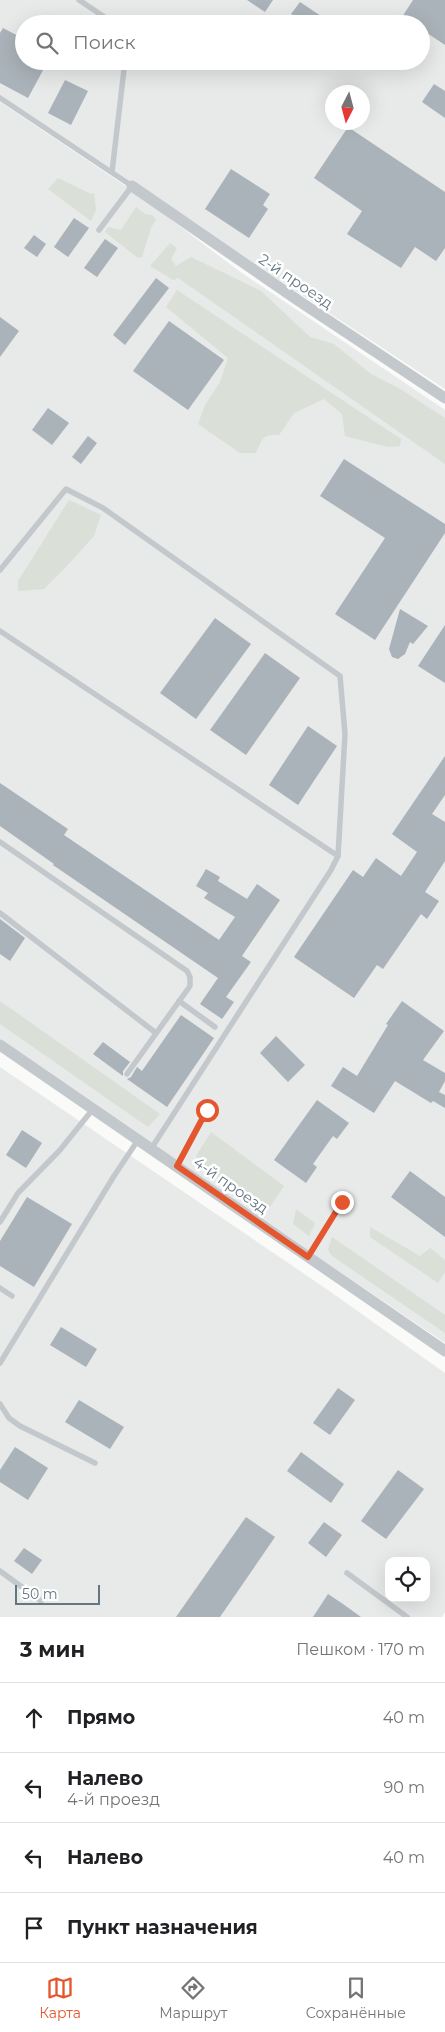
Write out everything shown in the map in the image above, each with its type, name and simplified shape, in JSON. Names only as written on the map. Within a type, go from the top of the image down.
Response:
[{"type":"street","name":"2-й проезд","points":[[132,186],[299,302],[445,398]]},
{"type":"street","name":"4-й проезд","points":[[0,1045],[308,1257],[443,1347]]},
{"type":"lane","points":[[79,0],[102,15]]},
{"type":"lane","points":[[112,172],[124,70]]},
{"type":"lane","points":[[0,98],[132,186],[99,230]]},
{"type":"lane","points":[[0,570],[66,489],[102,508],[340,676],[345,734],[338,856],[331,870],[151,1149]]},
{"type":"lane","points":[[0,631],[338,856]]},
{"type":"lane","points":[[0,842],[187,971],[190,977],[190,986],[127,1074]]},
{"type":"lane","points":[[0,913],[156,1033]]},
{"type":"lane","points":[[179,1001],[215,1027]]},
{"type":"lane","points":[[0,1222],[18,1193],[60,1150],[93,1109]]},
{"type":"lane","points":[[177,1166],[207,1110]]},
{"type":"lane","points":[[0,1363],[138,1140]]},
{"type":"lane","points":[[308,1257],[342,1202]]},
{"type":"lane","points":[[0,1288],[12,1296]]},
{"type":"lane","points":[[0,1404],[8,1418],[20,1426],[95,1463]]},
{"type":"lane","points":[[0,1571],[42,1601]]},
{"type":"lane","points":[[347,1573],[407,1617]]},
{"type":"shaded area","points":[[0,0],[445,0],[445,389],[0,97]]},
{"type":"shaded area","points":[[0,102],[136,193],[239,271],[445,410],[445,1343],[0,1042]]},
{"type":"shaded area","points":[[58,178],[91,194],[94,193],[96,210],[91,221],[48,189]]},
{"type":"shaded area","points":[[136,207],[145,214],[152,215],[156,220],[151,228],[142,257],[138,258],[105,232],[108,227],[121,230]]},
{"type":"shaded area","points":[[170,243],[177,248],[171,259],[176,266],[191,257],[261,291],[310,337],[334,344],[371,374],[402,390],[445,418],[445,464],[178,278],[173,280],[150,266]]},
{"type":"shaded area","points":[[177,290],[401,439],[400,446],[388,447],[345,436],[342,414],[324,399],[294,413],[279,435],[269,435],[263,438],[256,453],[240,453],[198,424],[205,405],[220,382],[228,358],[166,307]]},
{"type":"shaded area","points":[[69,500],[101,515],[94,536],[44,589],[18,591],[18,581]]},
{"type":"shaded area","points":[[0,1001],[160,1114],[148,1127],[0,1024]]},
{"type":"shaded area","points":[[0,1067],[325,1288],[445,1373],[445,1612],[442,1617],[0,1617]]},
{"type":"shaded area","points":[[211,1132],[284,1186],[270,1207],[211,1173],[196,1156]]},
{"type":"shaded area","points":[[296,1209],[315,1223],[309,1236],[293,1224]]},
{"type":"shaded area","points":[[370,1227],[420,1256],[430,1248],[445,1260],[445,1272],[438,1283],[370,1237]]},
{"type":"shaded area","points":[[332,1237],[445,1315],[445,1333],[332,1256],[328,1250]]},
{"type":"building","points":[[247,0],[273,0],[265,12]]},
{"type":"building","points":[[413,0],[445,0],[445,45],[430,35],[430,15],[403,15]]},
{"type":"building","points":[[300,2],[320,15],[292,15],[291,14]]},
{"type":"building","points":[[3,28],[15,34],[15,70],[43,70],[28,98],[0,83],[0,33]]},
{"type":"building","points":[[65,80],[88,91],[71,125],[48,113]]},
{"type":"building","points":[[434,84],[445,91],[445,118],[422,102]]},
{"type":"building","points":[[346,130],[352,130],[445,192],[445,248],[436,261],[415,247],[401,268],[347,234],[362,211],[314,178]]},
{"type":"building","points":[[231,169],[270,194],[263,205],[268,209],[249,238],[205,209]]},
{"type":"building","points":[[74,218],[89,228],[68,257],[54,247]]},
{"type":"building","points":[[34,235],[46,244],[37,257],[24,248]]},
{"type":"building","points":[[105,239],[118,248],[97,277],[84,268]]},
{"type":"building","points":[[156,278],[169,288],[125,345],[113,335]]},
{"type":"building","points":[[0,317],[19,331],[0,357]]},
{"type":"building","points":[[169,321],[224,360],[188,410],[133,371]]},
{"type":"building","points":[[48,408],[69,423],[52,445],[32,430]]},
{"type":"building","points":[[88,436],[97,443],[81,464],[72,457]]},
{"type":"building","points":[[344,459],[445,524],[445,533],[375,640],[335,614],[385,538],[320,496]]},
{"type":"building","points":[[400,609],[428,626],[413,644],[410,642],[405,654],[398,659],[392,657],[389,649]]},
{"type":"building","points":[[215,618],[251,644],[196,719],[160,693]]},
{"type":"building","points":[[445,625],[445,683],[418,666]]},
{"type":"building","points":[[265,653],[300,678],[246,755],[210,730]]},
{"type":"building","points":[[308,726],[337,746],[298,805],[269,785]]},
{"type":"building","points":[[445,756],[445,795],[432,814],[445,822],[445,861],[425,892],[439,901],[427,919],[421,914],[383,969],[377,965],[354,998],[294,957],[353,870],[363,877],[376,858],[401,876],[417,852],[392,834]]},
{"type":"building","points":[[0,783],[68,829],[64,835],[219,940],[235,917],[204,898],[208,893],[196,886],[206,869],[220,877],[218,881],[247,899],[257,884],[280,900],[242,956],[251,962],[226,997],[234,1002],[222,1019],[200,1004],[218,978],[53,865],[0,826]]},
{"type":"building","points":[[0,919],[25,938],[10,961],[0,954]]},
{"type":"building","points":[[402,1001],[444,1031],[423,1060],[445,1073],[445,1081],[439,1092],[445,1095],[445,1108],[433,1101],[431,1103],[395,1081],[374,1113],[331,1086],[343,1067],[357,1076],[388,1025],[386,1024]]},
{"type":"building","points":[[181,1015],[214,1038],[167,1107],[127,1079],[131,1077],[137,1067],[142,1071]]},
{"type":"building","points":[[276,1036],[305,1065],[288,1082],[260,1053]]},
{"type":"building","points":[[103,1042],[130,1062],[123,1071],[123,1076],[93,1054]]},
{"type":"building","points":[[317,1100],[349,1123],[337,1139],[333,1136],[313,1164],[317,1167],[306,1183],[274,1160]]},
{"type":"building","points":[[22,1130],[42,1143],[26,1168],[6,1155]]},
{"type":"building","points":[[410,1171],[445,1197],[445,1237],[391,1197]]},
{"type":"building","points":[[27,1197],[72,1224],[34,1287],[0,1266],[0,1241]]},
{"type":"building","points":[[61,1327],[97,1349],[86,1367],[50,1345]]},
{"type":"building","points":[[338,1388],[355,1400],[330,1435],[313,1423]]},
{"type":"building","points":[[79,1400],[124,1427],[110,1449],[65,1422]]},
{"type":"building","points":[[15,1447],[48,1468],[28,1500],[0,1482],[0,1470]]},
{"type":"building","points":[[301,1452],[344,1484],[331,1503],[287,1471]]},
{"type":"building","points":[[398,1470],[424,1489],[386,1539],[361,1521]]},
{"type":"building","points":[[246,1517],[275,1537],[220,1617],[176,1617]]},
{"type":"building","points":[[324,1522],[342,1535],[326,1557],[308,1543]]},
{"type":"building","points":[[24,1548],[42,1560],[32,1574],[14,1561]]},
{"type":"building","points":[[328,1594],[343,1604],[361,1617],[313,1617]]},
{"type":"route","points":[[207,1110],[177,1166],[308,1257],[342,1202]]}]
